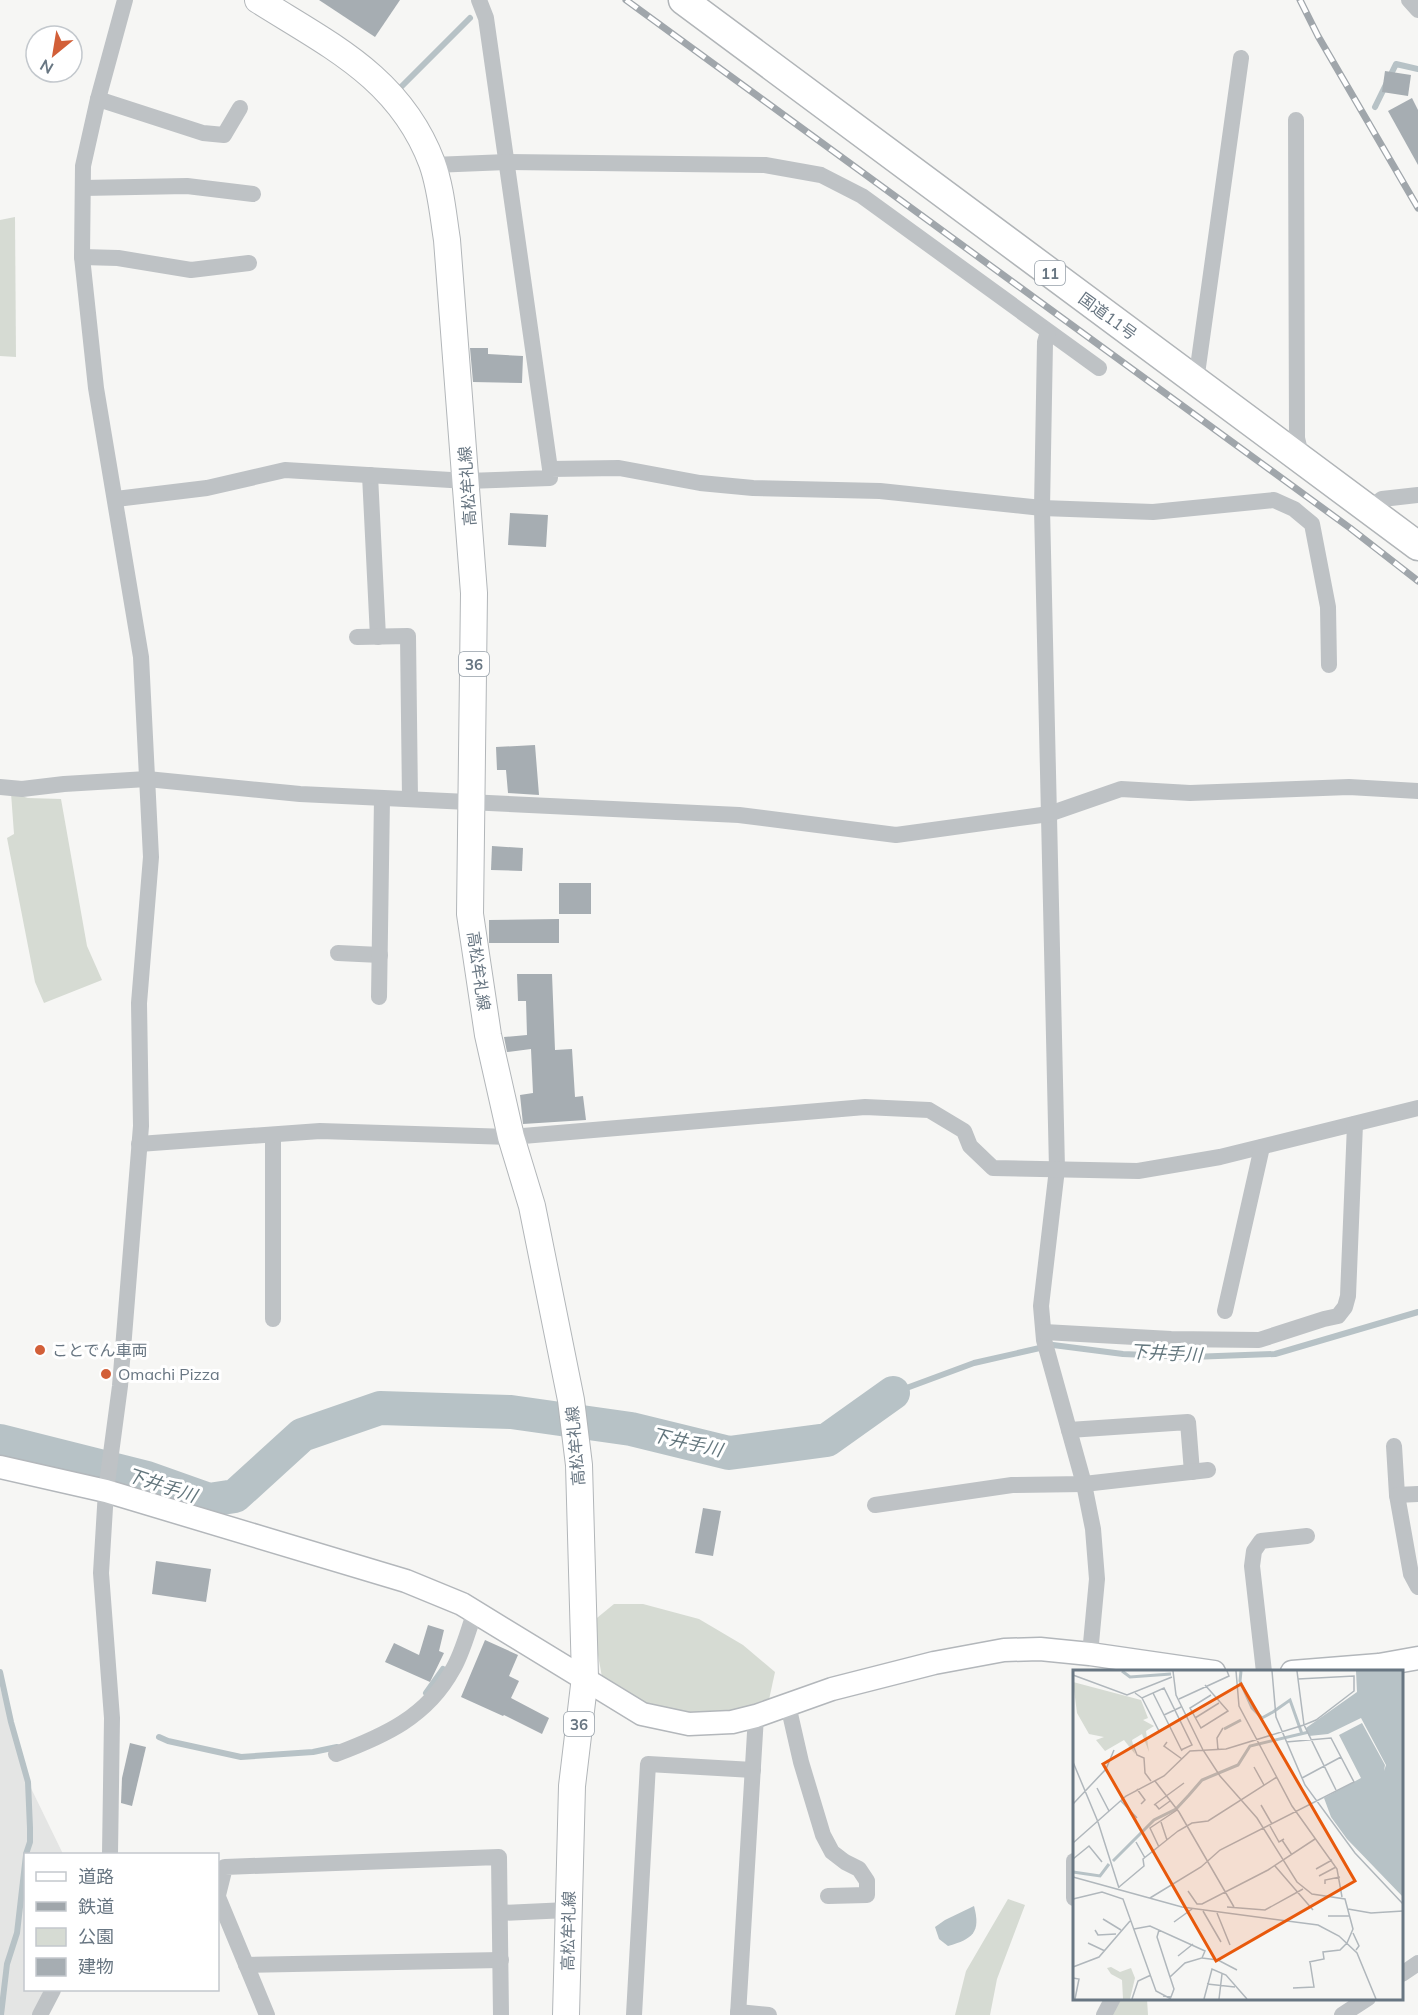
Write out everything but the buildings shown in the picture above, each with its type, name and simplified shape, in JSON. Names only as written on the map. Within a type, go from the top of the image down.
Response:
[{"type":"highway","name":"国道11号","points":[[683,0],[1370,508],[1418,546]]},
{"type":"main road","name":"高松牟礼線","points":[[258,0],[353,59],[389,91],[419,131],[433,165],[441,195],[447,240],[467,480],[474,593],[471,914],[488,1035],[511,1137],[532,1206],[571,1400],[579,1465],[585,1677],[572,1786],[567,2015]]},
{"type":"street","points":[[111,1853],[112,1718],[101,1573],[107,1487],[121,1374],[139,1144],[139,1003],[151,857],[141,657],[96,388],[82,256],[83,166],[98,99],[125,0]]},
{"type":"street","points":[[116,499],[207,488],[285,470],[467,480],[550,478],[486,18],[479,0]]},
{"type":"street","points":[[1409,0],[1418,10]]},
{"type":"street","points":[[1194,380],[1198,367],[1241,58]]},
{"type":"street","points":[[98,99],[203,133],[224,135],[240,108]]},
{"type":"street","points":[[1296,120],[1297,438],[1302,459]]},
{"type":"street","points":[[433,165],[507,162],[765,165],[821,175],[862,196],[1099,368]]},
{"type":"street","points":[[83,188],[187,186],[254,194]]},
{"type":"street","points":[[82,256],[118,258],[191,270],[249,263]]},
{"type":"street","points":[[1048,332],[1045,342],[1042,507],[1057,1169],[1041,1306],[1044,1336],[1051,1367],[1084,1484],[1093,1529],[1107,1661]]},
{"type":"street","points":[[550,469],[619,468],[700,483],[753,488],[880,491],[1042,507],[1153,512],[1274,500],[1294,509],[1312,524],[1328,607],[1329,665]]},
{"type":"street","points":[[370,475],[378,637]]},
{"type":"street","points":[[1370,508],[1382,499],[1418,495]]},
{"type":"street","points":[[357,637],[408,636],[410,799]]},
{"type":"street","points":[[0,787],[22,789],[147,779],[300,794],[739,815],[896,835],[1049,814],[1121,789],[1190,793],[1349,787],[1418,791]]},
{"type":"street","points":[[379,997],[382,798]]},
{"type":"street","points":[[338,953],[380,955]]},
{"type":"street","points":[[139,1144],[320,1131],[511,1137],[865,1107],[929,1110],[964,1131],[970,1146],[993,1168],[1138,1171],[1220,1157],[1418,1108]]},
{"type":"street","points":[[1044,1336],[1260,1340],[1324,1318],[1338,1316],[1345,1307],[1348,1296],[1355,1124]]},
{"type":"street","points":[[273,1135],[273,1319]]},
{"type":"street","points":[[1225,1311],[1262,1147]]},
{"type":"street","points":[[874,1505],[1012,1485],[1084,1484],[1200,1471],[1188,1422],[1069,1430]]},
{"type":"street","points":[[1394,1446],[1397,1495],[1411,1574],[1418,1587]]},
{"type":"street","points":[[0,1467],[107,1487],[406,1581],[462,1604],[585,1677],[642,1714],[689,1724],[732,1722],[756,1716],[832,1689],[911,1668],[1004,1650],[1040,1649],[1107,1661],[1203,1670]]},
{"type":"street","points":[[1397,1495],[1418,1494]]},
{"type":"street","points":[[1264,1670],[1252,1566],[1254,1551],[1261,1541],[1307,1536]]},
{"type":"street","points":[[336,1754],[403,1724],[425,1708],[453,1669],[474,1612]]},
{"type":"street","points":[[1306,1670],[1379,1665],[1418,1658]]},
{"type":"street","points":[[788,1705],[801,1762],[823,1836],[832,1852],[859,1869],[867,1881],[867,1895],[828,1896]]},
{"type":"street","points":[[756,1716],[738,2013],[769,2015]]},
{"type":"street","points":[[634,2015],[648,1764],[753,1770]]},
{"type":"street","points":[[219,1892],[225,1868],[499,1857],[501,2015]]},
{"type":"street","points":[[219,1898],[267,2015]]},
{"type":"street","points":[[501,1913],[568,1910]]},
{"type":"street","points":[[246,1965],[501,1960]]},
{"type":"street","points":[[1403,1973],[1418,1963]]},
{"type":"street","points":[[40,2015],[52,1991]]},
{"type":"street","points":[[1104,2015],[1112,2000]]},
{"type":"street","points":[[1342,2015],[1365,2000]]},
{"type":"shaded area","points":[[0,1687],[28,1782],[63,1853],[24,1853],[24,1991],[48,1991],[36,2015],[0,2015]]},
{"type":"shaded area","points":[[974,1906],[976,1922],[973,1933],[969,1937],[948,1946],[939,1939],[935,1927]]},
{"type":"green space","points":[[15,217],[16,357],[0,356],[0,220]]},
{"type":"green space","points":[[11,793],[28,798],[61,799],[87,946],[102,980],[44,1003],[35,982],[7,838],[14,834]]},
{"type":"green space","points":[[614,1604],[643,1604],[699,1619],[743,1645],[775,1672],[767,1709],[733,1717],[643,1708],[602,1677],[592,1622]]},
{"type":"green space","points":[[1008,1899],[1025,1905],[997,1979],[990,2015],[955,2015],[966,1971]]},
{"type":"green space","points":[[1110,2000],[1147,2000],[1148,2015],[1106,2015]]},
{"type":"waterway","points":[[399,89],[470,18]]},
{"type":"waterway","points":[[1375,107],[1396,64],[1418,69]]},
{"type":"waterway","name":"下井手川","points":[[893,1393],[974,1363],[1053,1345],[1123,1354],[1191,1357],[1275,1354],[1418,1312]]},
{"type":"waterway","name":"下井手川","points":[[0,1441],[147,1478],[209,1500],[235,1496],[302,1435],[380,1408],[511,1412],[631,1429],[729,1453],[827,1440],[893,1393]]},
{"type":"waterway","points":[[426,1693],[443,1669]]},
{"type":"waterway","points":[[0,1672],[28,1782],[30,1842],[26,1853]]},
{"type":"waterway","points":[[159,1737],[241,1757],[313,1752],[337,1747]]},
{"type":"waterway","points":[[1,2015],[7,1964],[17,1933],[24,1872]]},
{"type":"railway","points":[[626,0],[1350,528],[1418,581]]},
{"type":"railway","points":[[1300,0],[1318,36],[1418,208]]},
{"type":"place","name":"ことでん車両","points":[[40,1350]]},
{"type":"place","name":"Omachi Pizza","points":[[106,1374]]}]
